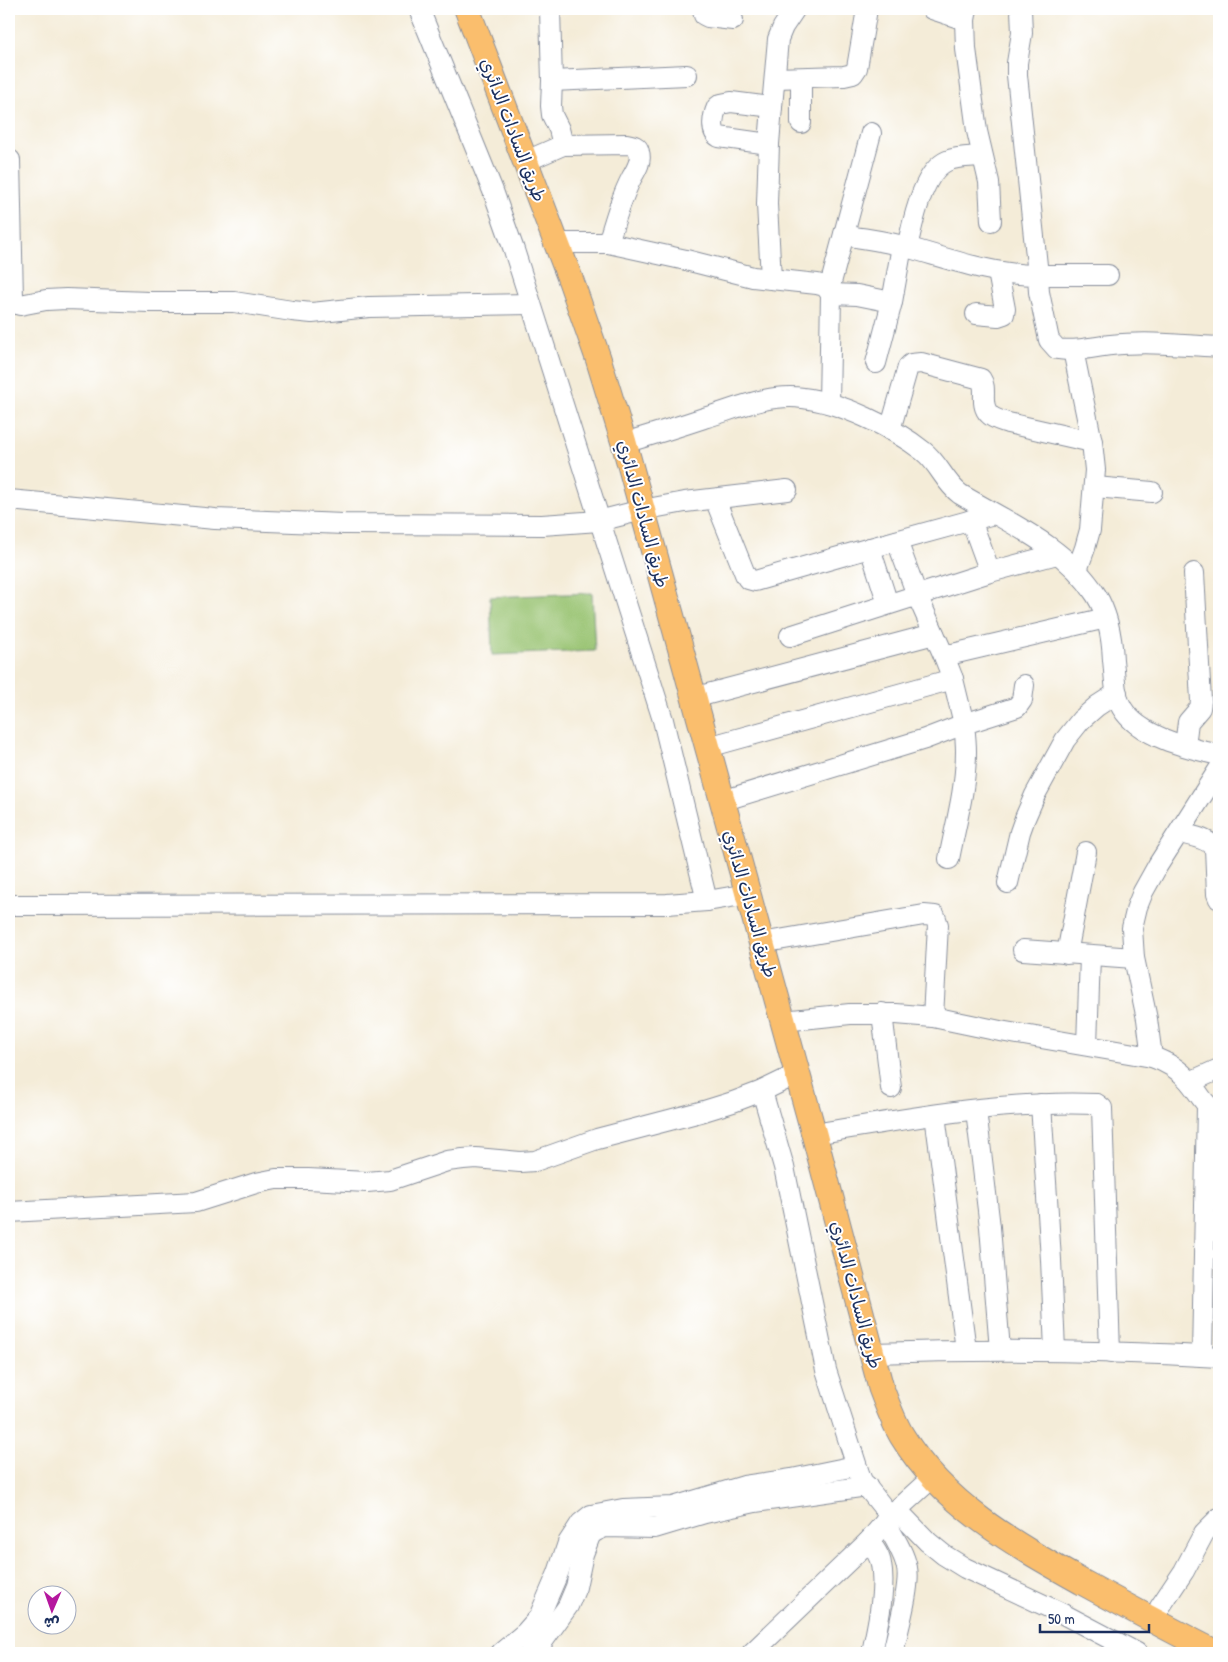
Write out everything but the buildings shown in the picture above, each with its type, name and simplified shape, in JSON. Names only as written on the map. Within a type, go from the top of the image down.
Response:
[{"type":"main road","name":"طريق السادات الدائري","points":[[471,10],[524,162],[557,243],[598,358],[624,443],[814,1134],[872,1353],[890,1412],[902,1436],[916,1457],[961,1504],[998,1533],[1021,1548],[1157,1623],[1216,1653]]},
{"type":"street","points":[[419,9],[493,191],[514,250],[663,720],[707,901]]},
{"type":"street","points":[[550,9],[552,81],[550,96],[552,115],[559,129],[562,145]]},
{"type":"street","points":[[703,9],[704,14],[708,17],[733,20]]},
{"type":"street","points":[[771,279],[767,204],[769,144],[778,39],[783,27],[795,9]]},
{"type":"street","points":[[775,78],[844,76],[853,74],[855,72],[867,9]]},
{"type":"street","points":[[932,9],[966,14],[966,49],[982,156],[989,182],[991,221]]},
{"type":"street","points":[[1021,9],[1022,33],[1017,62],[1017,76],[1039,292],[1048,340],[1057,349],[1073,350],[1120,344],[1219,347]]},
{"type":"street","points":[[552,81],[687,74]]},
{"type":"street","points":[[801,78],[801,123]]},
{"type":"street","points":[[769,144],[720,138],[715,135],[713,130],[717,107],[726,102],[772,107]]},
{"type":"street","points":[[830,403],[830,292],[871,133]]},
{"type":"street","points":[[524,162],[562,145],[627,144],[634,145],[639,149],[639,162],[622,198],[608,243]]},
{"type":"street","points":[[876,363],[904,246],[924,189],[938,168],[948,160],[982,156]]},
{"type":"street","points":[[10,160],[13,299],[20,305],[46,300],[66,299],[149,302],[218,301],[312,313],[369,307],[531,304]]},
{"type":"street","points":[[844,235],[904,246],[977,268],[998,272],[1021,275],[1108,275]]},
{"type":"street","points":[[557,243],[608,243],[753,277],[817,284],[825,286],[830,292],[892,302]]},
{"type":"street","points":[[976,314],[998,316],[1004,314],[1005,309],[998,272]]},
{"type":"street","points":[[1073,350],[1092,442],[1095,470],[1090,530],[1077,570]]},
{"type":"street","points":[[890,430],[908,367],[911,364],[921,363],[981,379],[984,383],[985,408],[989,414],[997,419],[1092,442]]},
{"type":"street","points":[[624,443],[754,402],[802,397],[830,403],[890,430],[932,458],[951,487],[960,494],[1035,538],[1077,570],[1097,596],[1106,618],[1113,654],[1117,693],[1122,707],[1130,719],[1151,733],[1185,746],[1219,755]]},
{"type":"street","points":[[1095,487],[1152,492]]},
{"type":"street","points":[[9,500],[215,519],[344,524],[542,525],[599,521],[642,510],[787,490]]},
{"type":"street","points":[[715,499],[744,574],[751,581],[994,514]]},
{"type":"street","points":[[971,520],[990,572]]},
{"type":"street","points":[[897,541],[917,595],[953,679],[964,724],[966,751],[964,776],[949,859]]},
{"type":"street","points":[[870,548],[888,604]]},
{"type":"street","points":[[790,636],[990,572],[1057,554]]},
{"type":"street","points":[[1185,746],[1188,722],[1200,708],[1201,701],[1194,573]]},
{"type":"street","points":[[944,656],[1106,618]]},
{"type":"street","points":[[693,698],[934,634]]},
{"type":"street","points":[[708,747],[953,679]]},
{"type":"street","points":[[722,801],[925,739],[1017,707],[1022,700],[1024,684]]},
{"type":"street","points":[[1008,883],[1025,818],[1035,795],[1065,740],[1087,715],[1117,693]]},
{"type":"street","points":[[1152,1057],[1148,1020],[1134,958],[1132,928],[1137,907],[1158,865],[1219,769]]},
{"type":"street","points":[[1180,833],[1208,842],[1215,848],[1217,894],[1219,899]]},
{"type":"street","points":[[1067,954],[1086,852]]},
{"type":"street","points":[[9,905],[667,904],[707,901],[748,894]]},
{"type":"street","points":[[761,943],[924,915],[935,916],[938,925],[933,1018]]},
{"type":"street","points":[[1023,950],[1134,958]]},
{"type":"street","points":[[1088,1045],[1090,956]]},
{"type":"street","points":[[882,1013],[891,1088]]},
{"type":"street","points":[[783,1021],[882,1013],[933,1018],[1152,1057],[1169,1064],[1190,1082],[1213,1110],[1211,1356],[1055,1350],[872,1353]]},
{"type":"street","points":[[1190,1082],[1219,1069]]},
{"type":"street","points":[[9,1212],[196,1202],[256,1183],[276,1179],[367,1182],[390,1180],[448,1161],[463,1159],[535,1161],[588,1142],[704,1111],[762,1091],[797,1074]]},
{"type":"street","points":[[762,1091],[784,1167],[826,1370],[855,1466],[867,1486],[891,1516],[965,1568],[1062,1614],[1137,1653]]},
{"type":"street","points":[[814,1134],[976,1110],[1041,1104],[1097,1104],[1102,1108],[1110,1353]]},
{"type":"street","points":[[1041,1104],[1055,1350]]},
{"type":"street","points":[[976,1110],[991,1237],[1000,1350]]},
{"type":"street","points":[[935,1115],[966,1350]]},
{"type":"street","points":[[501,1653],[525,1633],[539,1617],[568,1543],[581,1523],[591,1515],[623,1509],[673,1507],[744,1486],[792,1479],[855,1466]]},
{"type":"street","points":[[752,1653],[933,1476]]},
{"type":"street","points":[[530,1653],[541,1644],[568,1606],[576,1587],[583,1554],[590,1536],[594,1532],[605,1527],[655,1528],[755,1502],[867,1486]]},
{"type":"street","points":[[891,1516],[908,1570],[893,1653]]},
{"type":"street","points":[[1157,1623],[1160,1607],[1184,1571],[1204,1533],[1219,1518]]},
{"type":"street","points":[[868,1541],[881,1562],[882,1575],[879,1614],[872,1653]]},
{"type":"green space","points":[[592,593],[595,651],[492,655],[490,597]]}]
